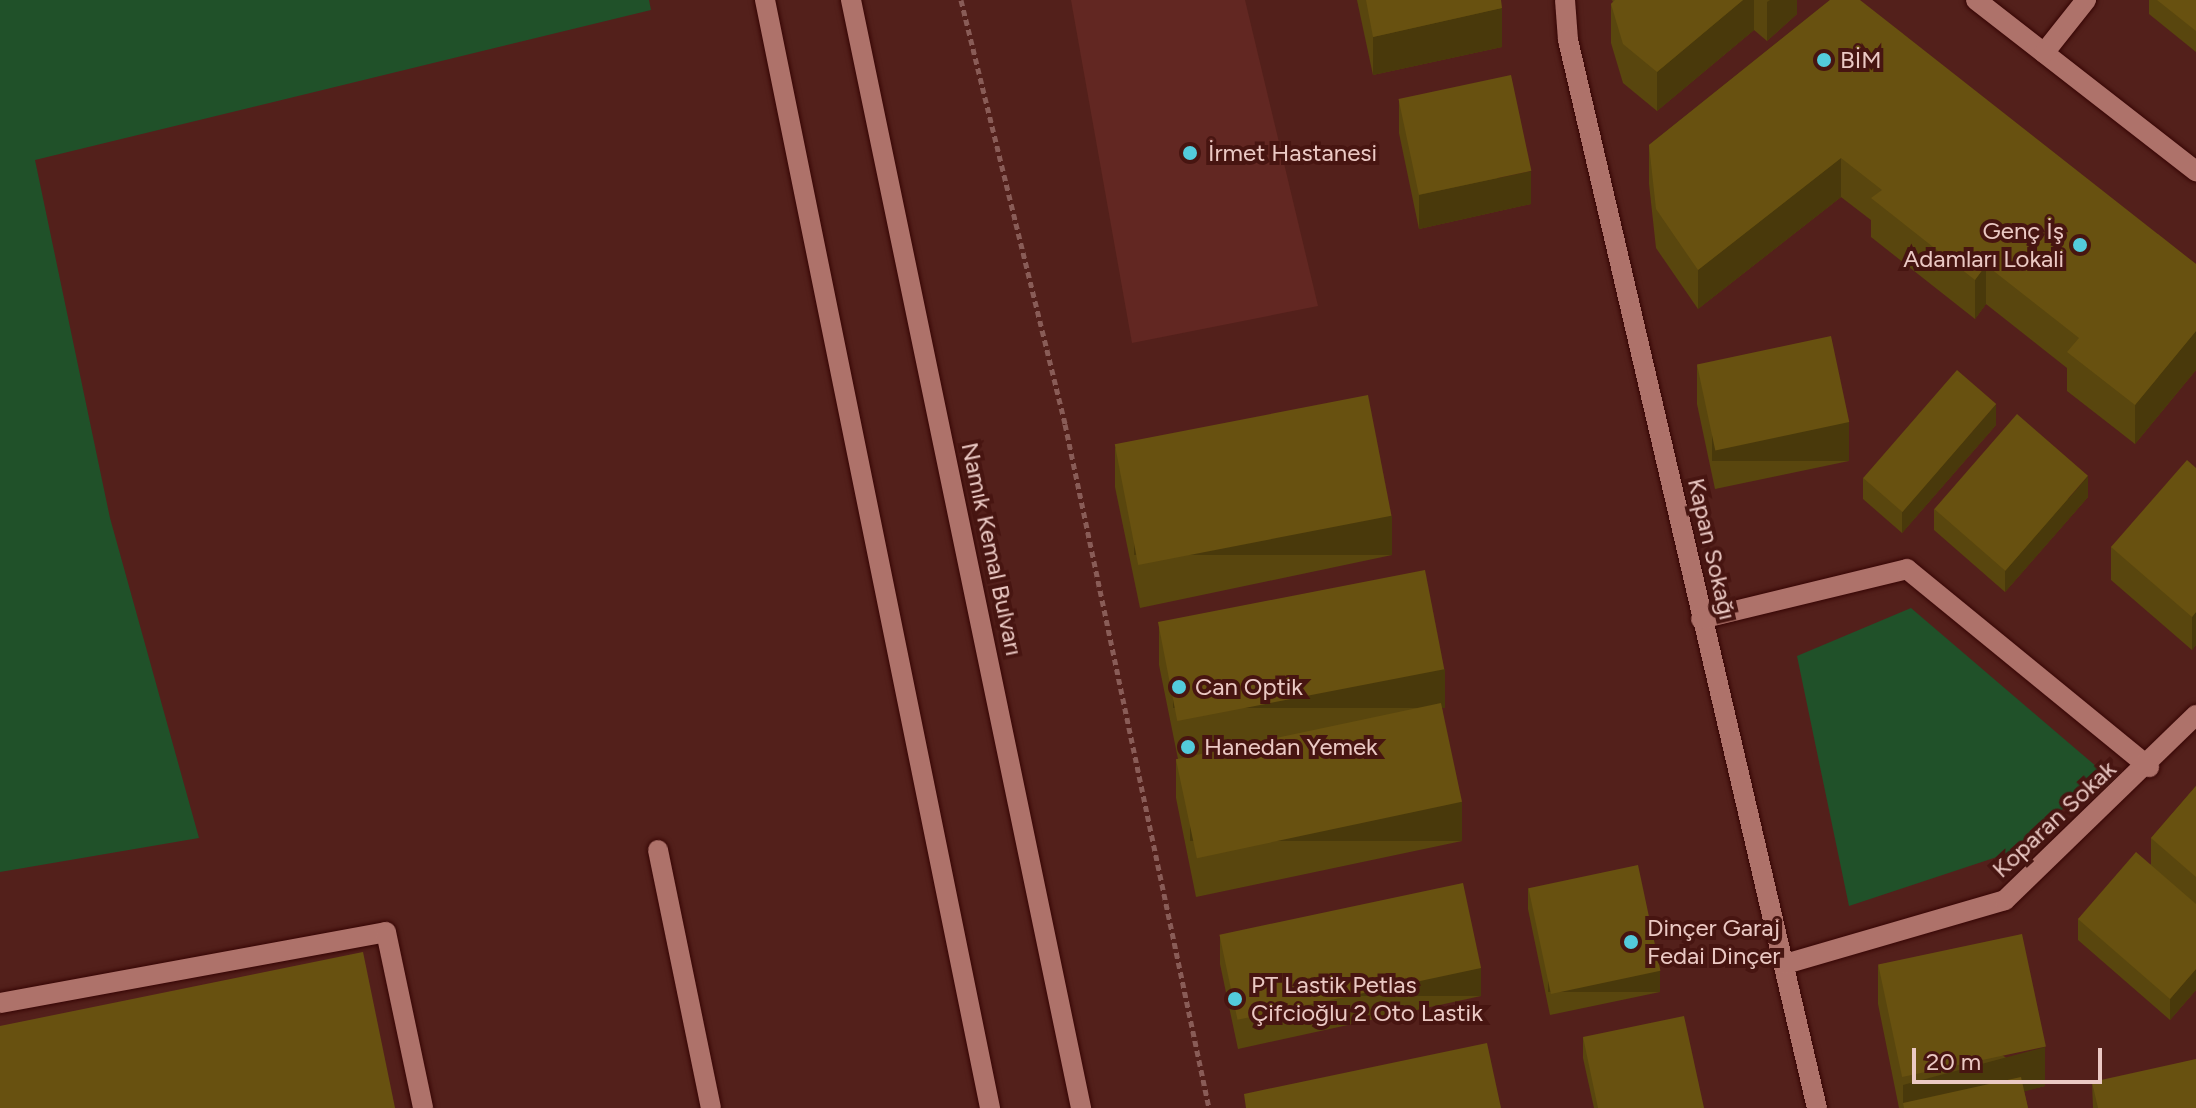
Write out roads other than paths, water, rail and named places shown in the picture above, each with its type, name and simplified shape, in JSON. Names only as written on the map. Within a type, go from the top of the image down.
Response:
[{"type":"street","points":[[765,0],[990,1108]]},
{"type":"street","name":"Namık Kemal Bulvarı","points":[[851,0],[1081,1108]]},
{"type":"street","name":"Kapan Sokağı","points":[[1565,0],[1568,40],[1817,1108]]},
{"type":"street","points":[[1976,0],[2196,171]]},
{"type":"street","points":[[2044,53],[2086,0]]},
{"type":"street","points":[[1701,619],[1907,569],[2149,767]]},
{"type":"street","name":"Koparan Sokak","points":[[1785,964],[2005,900],[2149,767],[2196,715]]},
{"type":"street","points":[[658,850],[711,1108]]},
{"type":"street","points":[[0,1003],[386,932],[423,1108]]},
{"type":"place","name":"BİM","points":[[1824,60]]},
{"type":"place","name":"İrmet Hastanesi","points":[[1190,153]]},
{"type":"place","name":"Genç İş Adamları Lokali","points":[[2080,245]]},
{"type":"place","name":"Can Optik","points":[[1179,687]]},
{"type":"place","name":"Hanedan Yemek","points":[[1188,747]]},
{"type":"place","name":"Dinçer Garaj Fedai Dinçer","points":[[1631,942]]},
{"type":"place","name":"PT Lastik Petlas Çifcioğlu 2 Oto Lastik","points":[[1235,999]]}]
